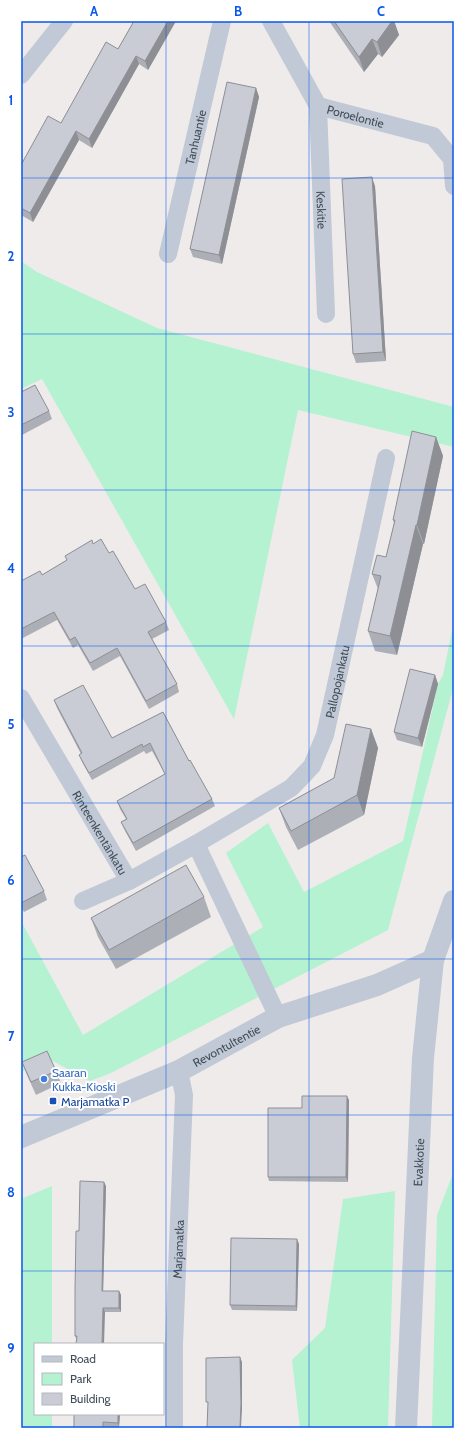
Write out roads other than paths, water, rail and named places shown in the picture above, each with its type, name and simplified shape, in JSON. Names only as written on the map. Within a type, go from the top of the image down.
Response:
[{"type":"street","points":[[21,75],[64,21]]},
{"type":"street","name":"Tanhuantie","points":[[168,254],[222,21]]},
{"type":"street","name":"Poroelontie","points":[[271,21],[318,106],[433,136],[452,159],[454,186]]},
{"type":"street","name":"Keskitie","points":[[318,106],[326,314]]},
{"type":"street","name":"Pallopojankatu","points":[[196,844],[291,788],[312,766],[325,735],[386,458]]},
{"type":"street","name":"Rinteenkentänkatu","points":[[21,698],[129,881],[196,844]]},
{"type":"street","points":[[196,844],[278,1017]]},
{"type":"street","points":[[83,901],[129,881]]},
{"type":"street","name":"Evakkotie","points":[[406,1428],[423,1058],[433,960],[454,901]]},
{"type":"street","name":"Revontultentie","points":[[21,1137],[179,1071],[278,1017],[377,985],[433,960]]},
{"type":"street","name":"Marjamatka","points":[[174,1428],[174,1344],[184,1095],[179,1071]]},
{"type":"place","name":"Saaran Kukka-Kioski","points":[[44,1079]]},
{"type":"place","name":"Marjamatka P","points":[[53,1101]]}]
